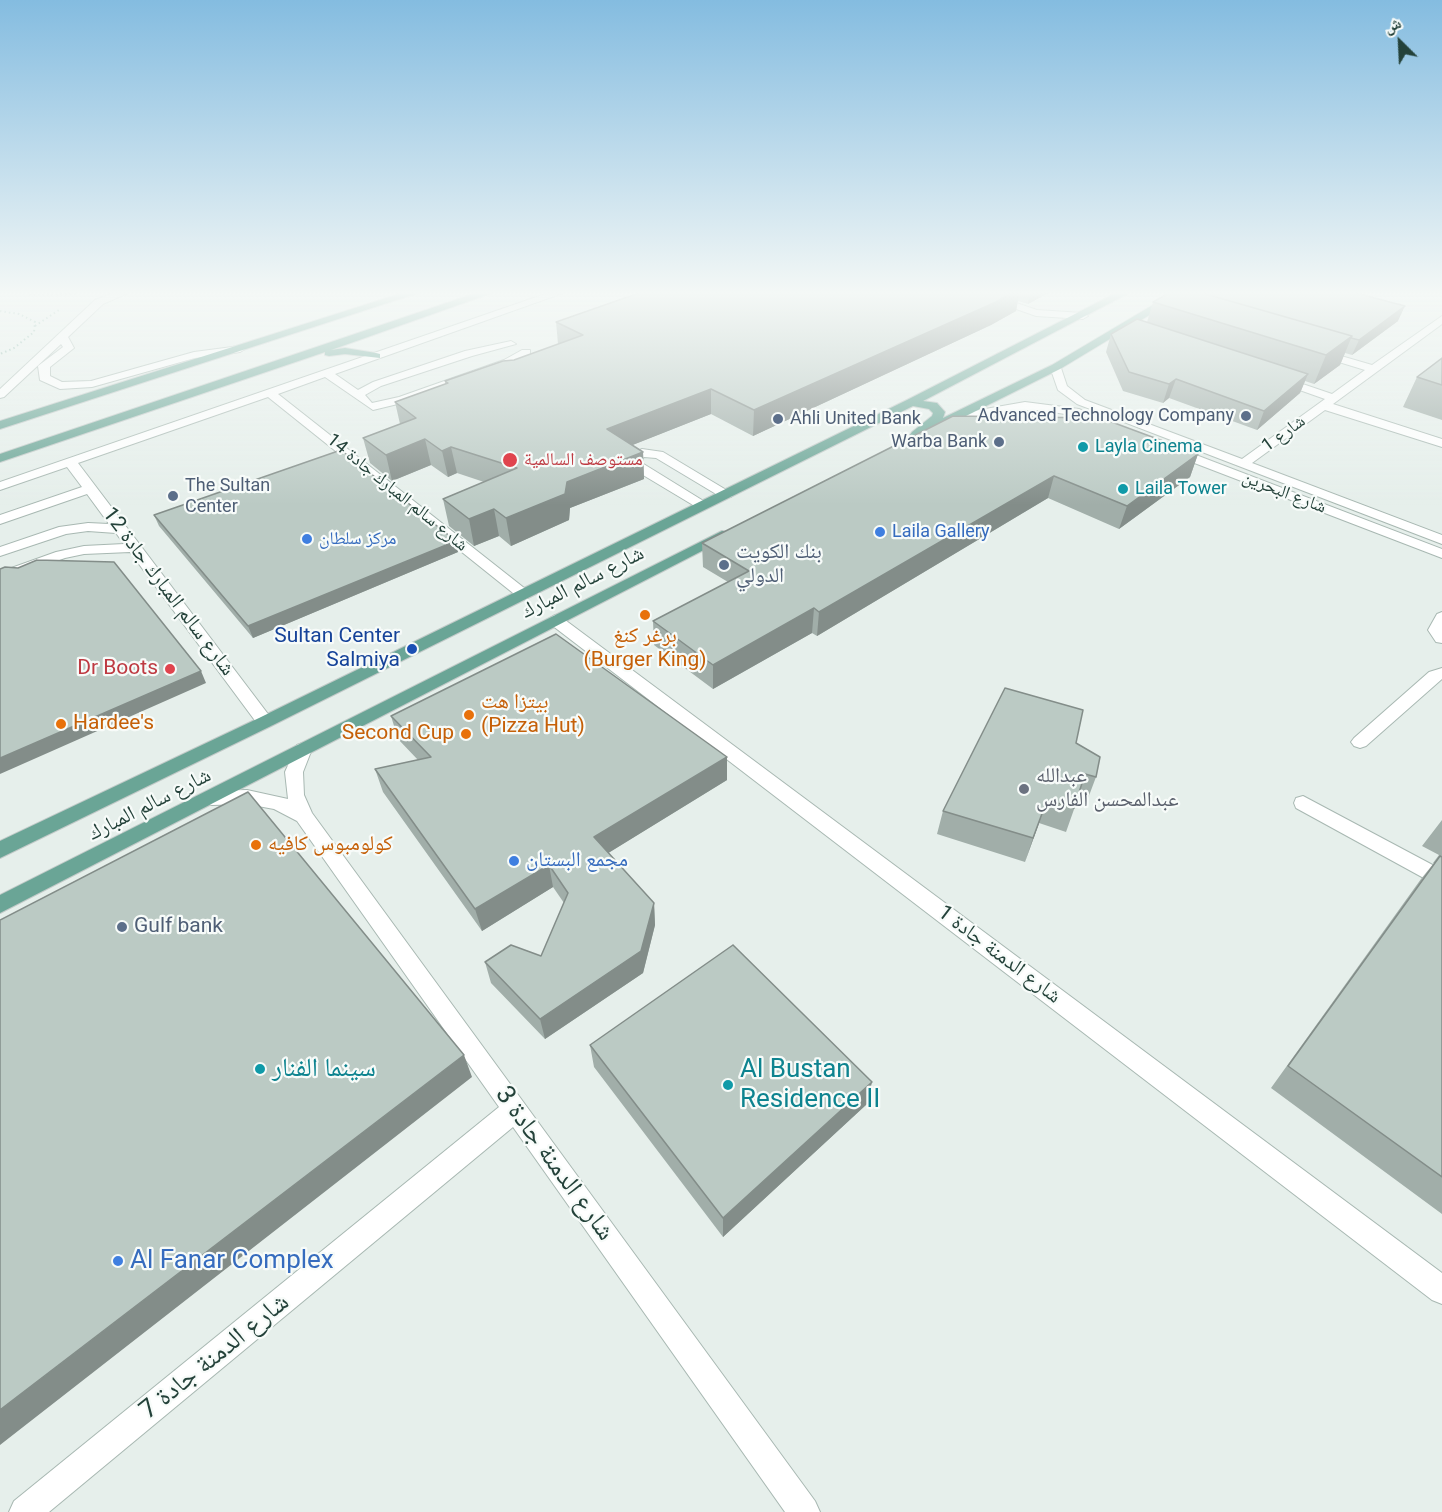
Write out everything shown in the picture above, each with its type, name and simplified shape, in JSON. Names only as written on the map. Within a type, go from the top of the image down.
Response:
[{"type":"main road","points":[[0,425],[197,364]]},
{"type":"main road","points":[[0,458],[280,364]]},
{"type":"main road","name":"شارع سالم المبارك","points":[[0,850],[265,722],[988,364]]},
{"type":"main road","points":[[911,402],[933,406],[939,412],[933,421],[911,438],[1063,364]]},
{"type":"main road","name":"شارع سالم المبارك","points":[[0,905],[735,529]]},
{"type":"street","points":[[0,395],[40,364]]},
{"type":"street","points":[[46,364],[44,366],[44,378],[60,386],[92,384],[164,364]]},
{"type":"street","points":[[0,486],[354,364]]},
{"type":"street","points":[[357,395],[377,384],[438,364]]},
{"type":"street","points":[[374,406],[402,400],[504,364]]},
{"type":"street","points":[[1357,364],[1375,369]]},
{"type":"street","name":"شارع 1","points":[[1243,464],[1382,364]]},
{"type":"street","points":[[1056,367],[1062,388],[1070,396]]},
{"type":"street","points":[[327,373],[374,406],[387,412],[408,411]]},
{"type":"street","points":[[1267,376],[1329,402],[1442,443]]},
{"type":"street","name":"شارع سالم المبارك جادة 14","points":[[270,393],[523,594]]},
{"type":"street","points":[[1058,409],[1048,403],[1048,399],[1055,395],[1070,396]]},
{"type":"street","name":"شارع البحرين","points":[[1070,396],[1116,417],[1442,540]]},
{"type":"street","name":"شارع البحرين","points":[[951,419],[1025,406],[1058,409],[1083,415],[1442,554]]},
{"type":"street","points":[[703,505],[637,466],[633,463],[634,458],[642,453],[659,455],[726,494]]},
{"type":"street","name":"شارع سالم المبارك جادة 12","points":[[70,462],[265,722]]},
{"type":"street","points":[[0,520],[90,488]]},
{"type":"street","points":[[0,552],[64,530],[88,527],[121,529]]},
{"type":"street","points":[[0,577],[61,555],[84,550],[135,548]]},
{"type":"street","points":[[1442,617],[1436,630],[1442,638]]},
{"type":"street","name":"شارع الدمنة جادة 1","points":[[555,620],[1442,1290]]},
{"type":"street","points":[[1360,742],[1435,676],[1442,674]]},
{"type":"street","name":"شارع الدمنة جادة 3","points":[[303,749],[294,772],[295,795],[304,816],[804,1512]]},
{"type":"street","name":"شارع الدمنة جادة 3","points":[[212,798],[247,797],[278,803],[304,816]]},
{"type":"street","points":[[1303,803],[1442,880]]},
{"type":"street","name":"شارع الدمنة جادة 7","points":[[26,1512],[515,1110]]},
{"type":"building","points":[[496,364],[858,364],[754,410],[711,389],[607,429],[643,452],[567,482],[565,494],[506,518],[494,509],[469,519],[443,499],[517,468],[451,447],[442,451],[425,439],[386,455],[363,438],[416,418],[395,402],[448,383],[445,381]]},
{"type":"building","points":[[1125,364],[1276,364],[1308,374],[1264,411],[1176,379],[1169,384],[1129,372]]},
{"type":"building","points":[[1435,364],[1442,364],[1442,385],[1417,377]]},
{"type":"building","points":[[953,416],[1101,418],[1198,454],[1127,506],[1054,476],[819,612],[814,608],[713,665],[653,621],[749,571],[702,543]]},
{"type":"building","name":"مركز سلطان","points":[[341,450],[456,541],[248,626],[154,515]]},
{"type":"building","points":[[37,560],[114,562],[201,671],[0,758],[0,569],[18,568]]},
{"type":"building","name":"مجمع البستان","points":[[556,634],[727,757],[594,837],[654,903],[641,951],[540,1019],[485,962],[511,945],[541,956],[568,893],[549,865],[475,909],[375,769],[431,757],[391,716]]},
{"type":"building","name":"عبدالله عبدالمحسن الفارس","points":[[1005,688],[1083,710],[1076,743],[1100,757],[1096,777],[1085,774],[1074,808],[1047,800],[1033,838],[943,811]]},
{"type":"building","name":"Al Fanar Complex","points":[[248,792],[464,1055],[0,1410],[0,920]]},
{"type":"building","points":[[1440,856],[1442,857],[1442,1177],[1288,1066]]},
{"type":"building","name":"Al Bustan Residence II","points":[[733,945],[872,1082],[723,1218],[590,1045]]},
{"type":"place","name":"Advanced Technology Company","points":[[1246,416]]},
{"type":"place","name":"Ahli United Bank","points":[[778,419]]},
{"type":"place","name":"Warba Bank","points":[[999,442]]},
{"type":"place","name":"Layla Cinema","points":[[1083,447]]},
{"type":"place","name":"مستوصف السالمية","points":[[510,460]]},
{"type":"place","name":"Laila Tower","points":[[1123,489]]},
{"type":"place","name":"The Sultan Center","points":[[173,496]]},
{"type":"place","name":"Laila Gallery","points":[[880,532]]},
{"type":"place","name":"مركز سلطان","points":[[307,539]]},
{"type":"place","name":"بنك الكويت الدولي","points":[[724,565]]},
{"type":"place","name":"برغر كنغ (Burger King)","points":[[645,615]]},
{"type":"place","name":"Sultan Center Salmiya","points":[[412,649]]},
{"type":"place","name":"Dr Boots","points":[[170,669]]},
{"type":"place","name":"بيتزا هت (Pizza Hut)","points":[[469,715]]},
{"type":"place","name":"Hardee's","points":[[61,724]]},
{"type":"place","name":"Second Cup","points":[[466,734]]},
{"type":"place","name":"عبدالله عبدالمحسن الفارس","points":[[1024,789]]},
{"type":"place","name":"كولومبوس كافيه","points":[[256,845]]},
{"type":"place","name":"مجمع البستان","points":[[514,861]]},
{"type":"place","name":"Gulf bank","points":[[122,927]]},
{"type":"place","name":"سينما الفنار","points":[[260,1069]]},
{"type":"place","name":"Al Bustan Residence II","points":[[728,1085]]},
{"type":"place","name":"Al Fanar Complex","points":[[118,1261]]}]
